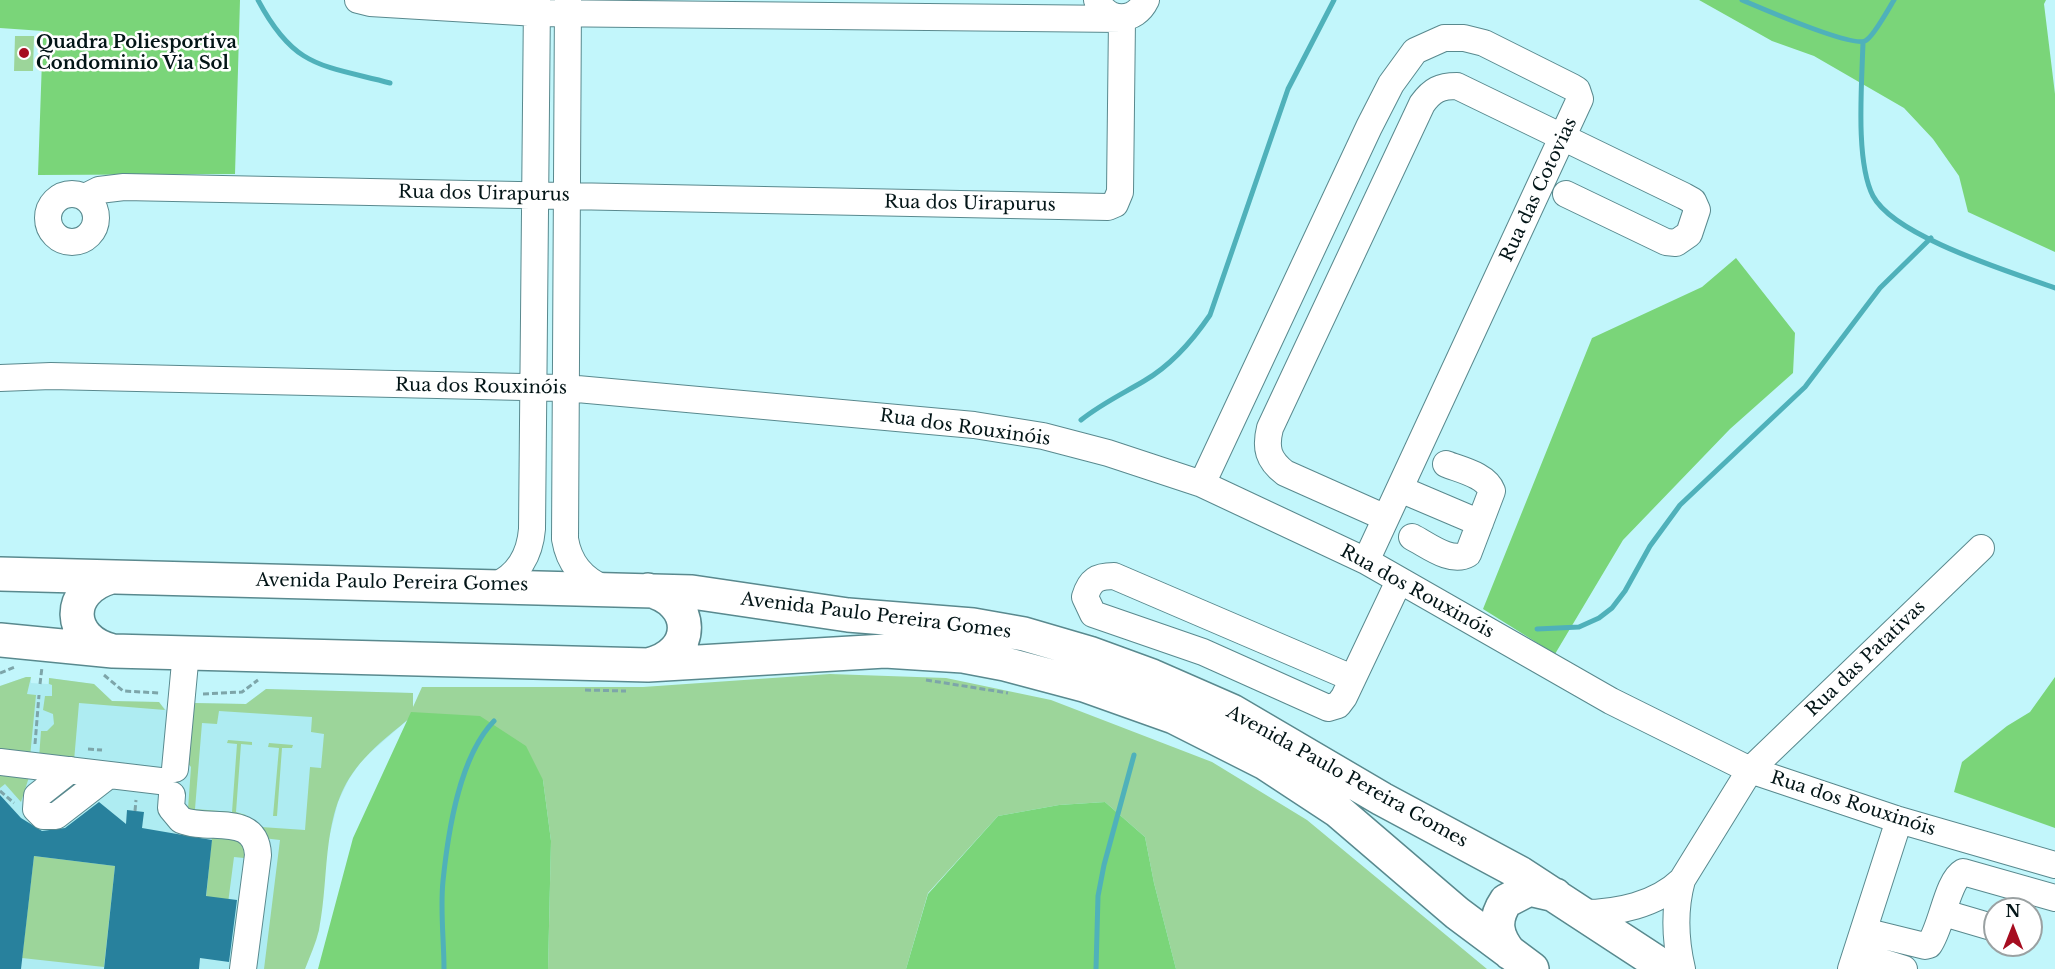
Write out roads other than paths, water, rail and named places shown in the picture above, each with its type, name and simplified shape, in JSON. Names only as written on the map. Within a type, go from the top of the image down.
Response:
[{"type":"main road","name":"Avenida Paulo Pereira Gomes","points":[[0,574],[692,592],[866,616],[973,625],[1024,634],[1089,652],[1180,687],[1232,711],[1382,799],[1511,868],[1667,969]]},
{"type":"main road","points":[[111,576],[99,580],[85,591],[77,615],[86,637],[96,646],[113,651]]},
{"type":"main road","points":[[648,590],[663,594],[673,601],[682,615],[684,627],[678,649],[664,660],[648,664]]},
{"type":"main road","name":"Avenida Paulo Pereira Gomes","points":[[0,640],[113,651],[648,664],[836,652],[923,652],[1005,664],[1106,693],[1174,717],[1292,778],[1362,829],[1457,912],[1521,961]]},
{"type":"main road","points":[[1521,961],[1503,944],[1497,925],[1506,901],[1513,895],[1529,889],[1555,895]]},
{"type":"street","points":[[358,0],[370,3],[537,7],[867,9],[1122,19],[1141,10],[1146,0]]},
{"type":"street","points":[[1097,0],[1108,15],[1122,19]]},
{"type":"street","points":[[567,6],[566,545],[573,564],[582,575],[605,589]]},
{"type":"street","points":[[495,586],[510,577],[519,567],[530,542],[537,194],[537,7]]},
{"type":"street","name":"Rua dos Uirapurus","points":[[85,197],[99,190],[124,187],[1108,207],[1115,204],[1121,187],[1122,19]]},
{"type":"street","name":"Rua das Cotovias","points":[[1202,484],[1369,127],[1397,74],[1415,51],[1444,38],[1464,38],[1484,43],[1572,87],[1577,90],[1580,99],[1366,561]]},
{"type":"street","points":[[1386,518],[1275,466],[1266,443],[1270,428],[1422,104],[1431,92],[1443,86],[1457,86],[1684,196],[1693,201],[1697,210],[1689,234],[1676,243],[1666,242],[1566,194]]},
{"type":"street","name":"Rua dos Rouxinóis","points":[[0,378],[51,376],[566,388],[974,425],[1043,436],[1086,447],[1202,484],[1366,561],[1611,701],[1750,770],[1899,820],[2055,865]]},
{"type":"street","points":[[1412,537],[1452,557],[1461,558],[1468,554],[1492,491],[1490,484],[1446,464]]},
{"type":"street","points":[[1400,489],[1480,523]]},
{"type":"street","name":"Rua das Patativas","points":[[1682,880],[1750,770],[1981,548]]},
{"type":"street","points":[[1352,678],[1114,576],[1099,576],[1088,585],[1085,597],[1093,614],[1203,652],[1328,708],[1338,705],[1352,678],[1400,581]]},
{"type":"street","points":[[186,652],[169,781],[171,808],[181,820],[246,829],[256,839],[258,855],[243,969]]},
{"type":"street","points":[[0,762],[169,781]]},
{"type":"street","points":[[70,770],[37,796],[36,809],[43,816],[56,816],[109,775]]},
{"type":"street","points":[[1857,951],[1899,820]]},
{"type":"street","points":[[1857,951],[1929,945],[1936,935],[1955,880],[1963,872],[2055,898]]},
{"type":"street","points":[[1582,913],[1629,908],[1667,891],[1682,880]]},
{"type":"street","points":[[1682,880],[1676,915],[1682,969]]},
{"type":"street","points":[[1944,912],[1983,924]]},
{"type":"street","points":[[1857,951],[1904,969]]},
{"type":"waterway","points":[[258,0],[271,22],[297,51],[327,67],[390,83]]},
{"type":"waterway","points":[[1081,420],[1163,368],[1189,343],[1210,315],[1288,89],[1334,0]]},
{"type":"waterway","points":[[1742,0],[1805,26],[1856,41],[1868,39],[1894,0]]},
{"type":"waterway","points":[[1863,42],[1862,142],[1867,181],[1873,196],[1885,211],[1929,239],[1984,263],[2055,288]]},
{"type":"waterway","points":[[1537,629],[1579,627],[1599,618],[1612,608],[1625,591],[1650,546],[1680,505],[1805,387],[1880,288],[1931,238]]},
{"type":"waterway","points":[[444,969],[442,892],[452,818],[472,754],[494,721]]},
{"type":"waterway","points":[[1096,969],[1098,896],[1104,865],[1134,755]]},
{"type":"place","name":"Quadra Poliesportiva Condominio Via Sol","points":[[24,53]]}]
